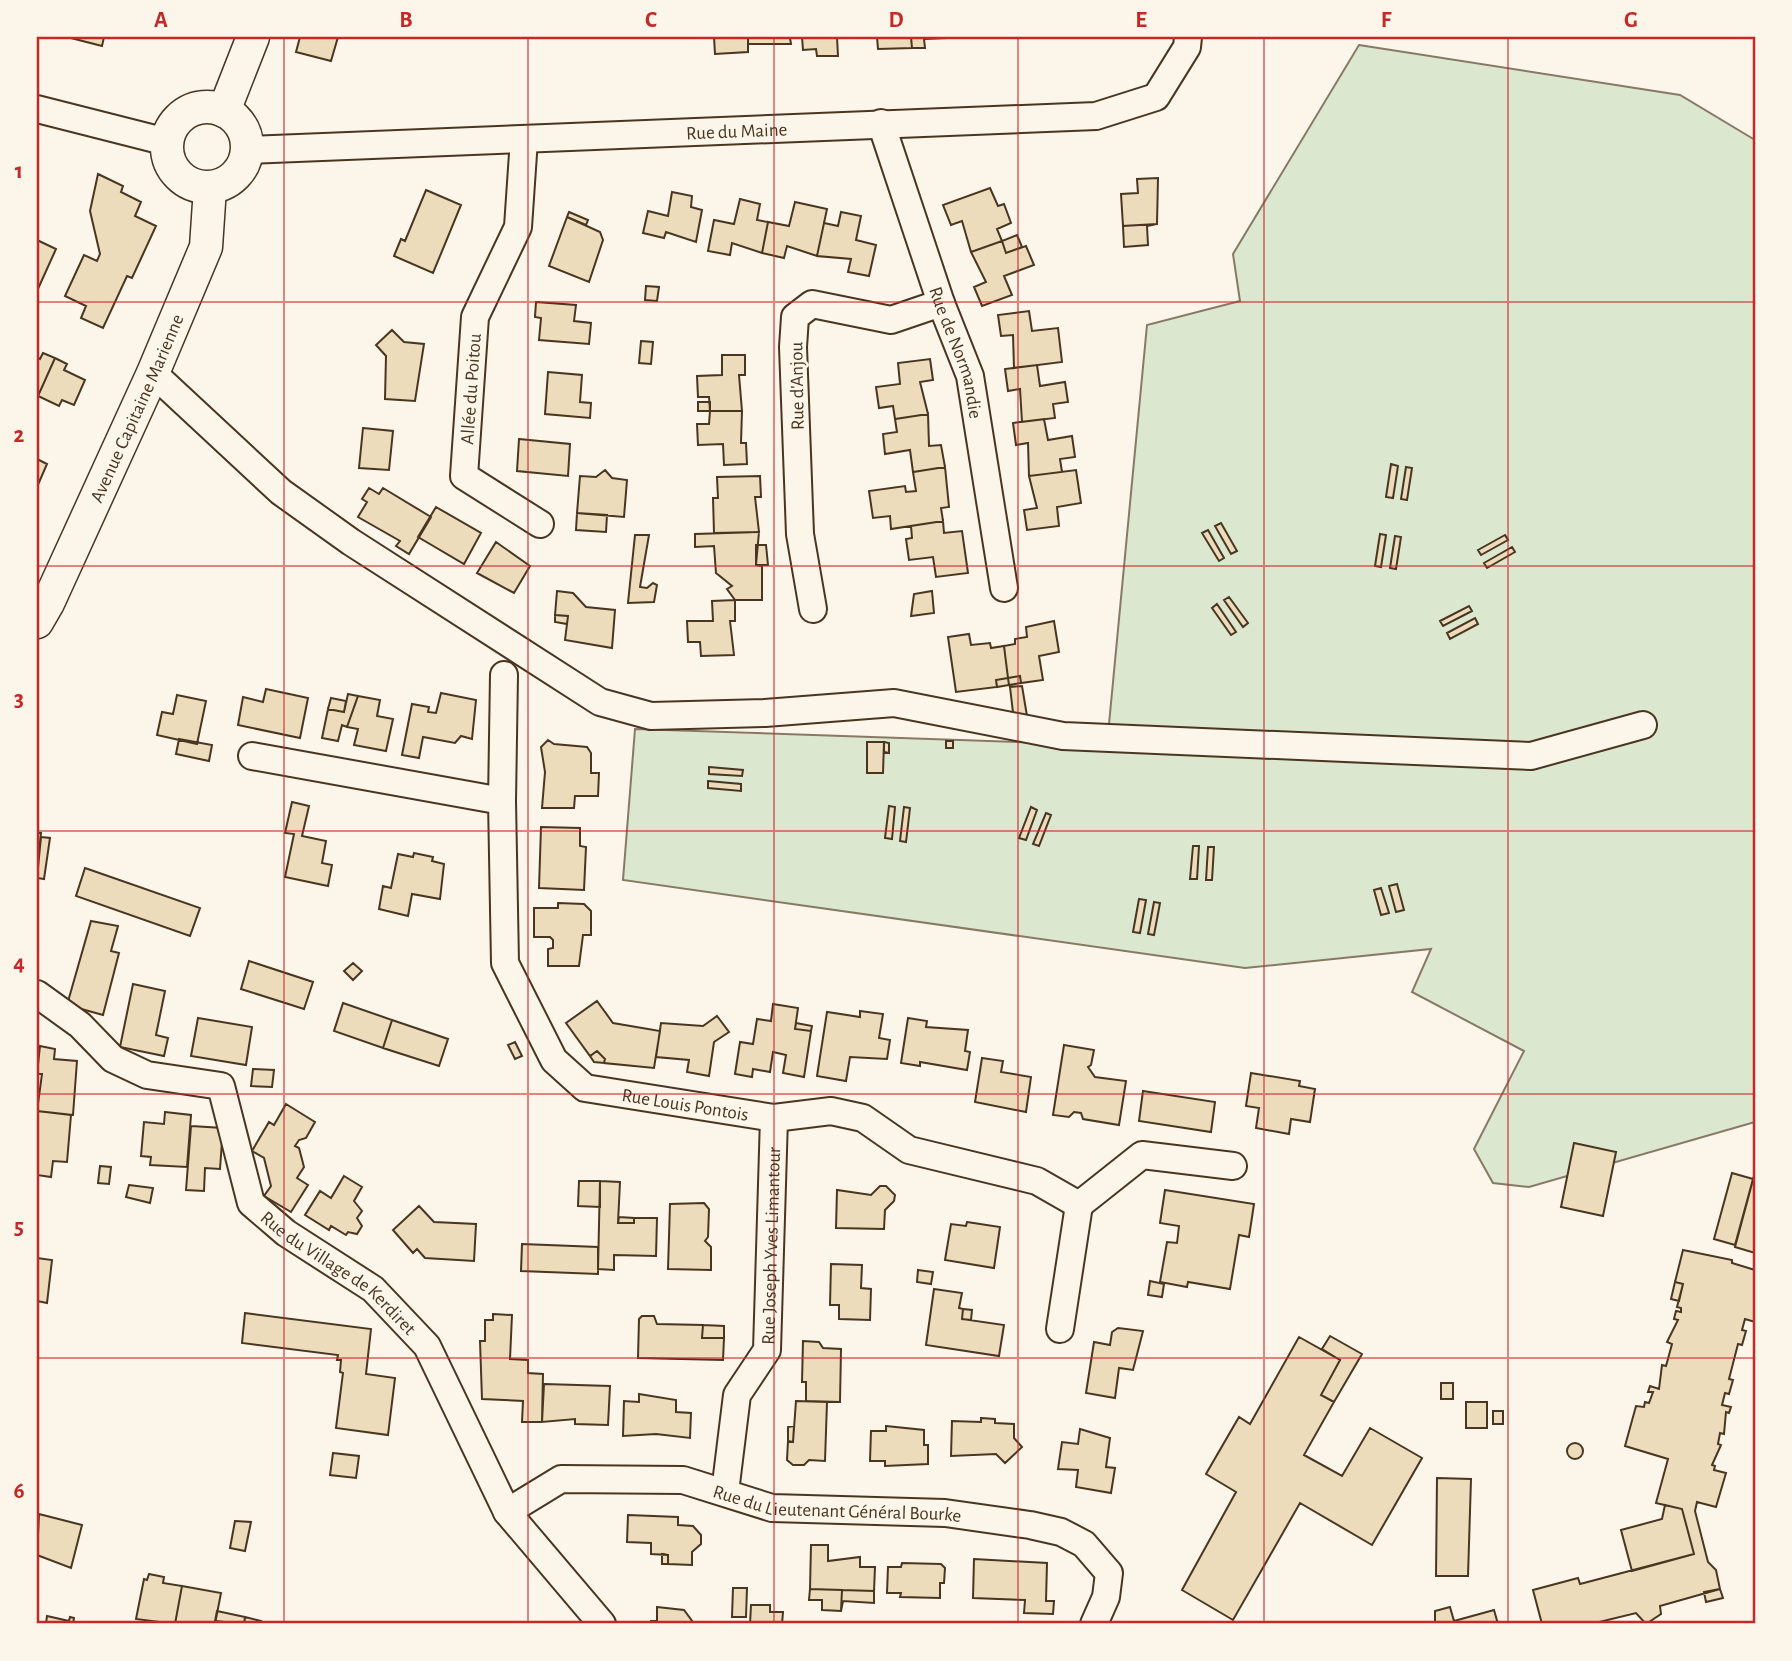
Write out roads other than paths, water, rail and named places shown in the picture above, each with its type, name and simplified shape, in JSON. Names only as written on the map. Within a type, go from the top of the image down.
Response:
[{"type":"street","points":[[223,110],[253,37]]},
{"type":"street","name":"Rue du Maine","points":[[247,150],[1096,116],[1156,97],[1187,47],[1188,37]]},
{"type":"street","points":[[199,108],[223,110],[241,127],[247,150],[239,171],[231,179],[209,188],[182,180],[170,163],[167,142],[170,130],[187,112],[199,108]]},
{"type":"street","points":[[37,109],[167,142]]},
{"type":"street","name":"Rue de Normandie","points":[[881,123],[941,303],[970,376],[1004,588]]},
{"type":"street","name":"Allée du Poitou","points":[[524,139],[518,227],[475,317],[464,476],[540,524]]},
{"type":"street","name":"Avenue Capitaine Marienne","points":[[37,622],[153,373],[206,247],[209,188]]},
{"type":"street","name":"Rue d'Anjou","points":[[813,609],[800,534],[793,347],[795,317],[812,304],[891,320],[941,303]]},
{"type":"street","points":[[153,373],[281,492],[351,542],[600,702],[651,716],[765,713],[894,703],[1063,736],[1531,756],[1643,725]]},
{"type":"street","name":"Rue Louis Pontois","points":[[504,676],[502,801],[505,963],[554,1060],[585,1088],[774,1118],[831,1111],[863,1118],[909,1150],[1037,1181],[1079,1205]]},
{"type":"street","points":[[252,757],[502,801]]},
{"type":"street","name":"Rue du Village de Kerdiret","points":[[37,994],[80,1025],[113,1059],[147,1075],[221,1086],[251,1203],[286,1233],[373,1289],[427,1346],[507,1512],[602,1624]]},
{"type":"street","name":"Rue Joseph Yves Limantour","points":[[726,1492],[737,1395],[767,1350],[774,1118]]},
{"type":"street","points":[[1060,1328],[1079,1205],[1142,1155],[1233,1166]]},
{"type":"street","name":"Rue du Lieutenant Général Bourke","points":[[507,1512],[561,1479],[683,1480],[772,1508],[945,1513],[1061,1532],[1084,1544],[1109,1573],[1106,1597],[1094,1624]]}]
